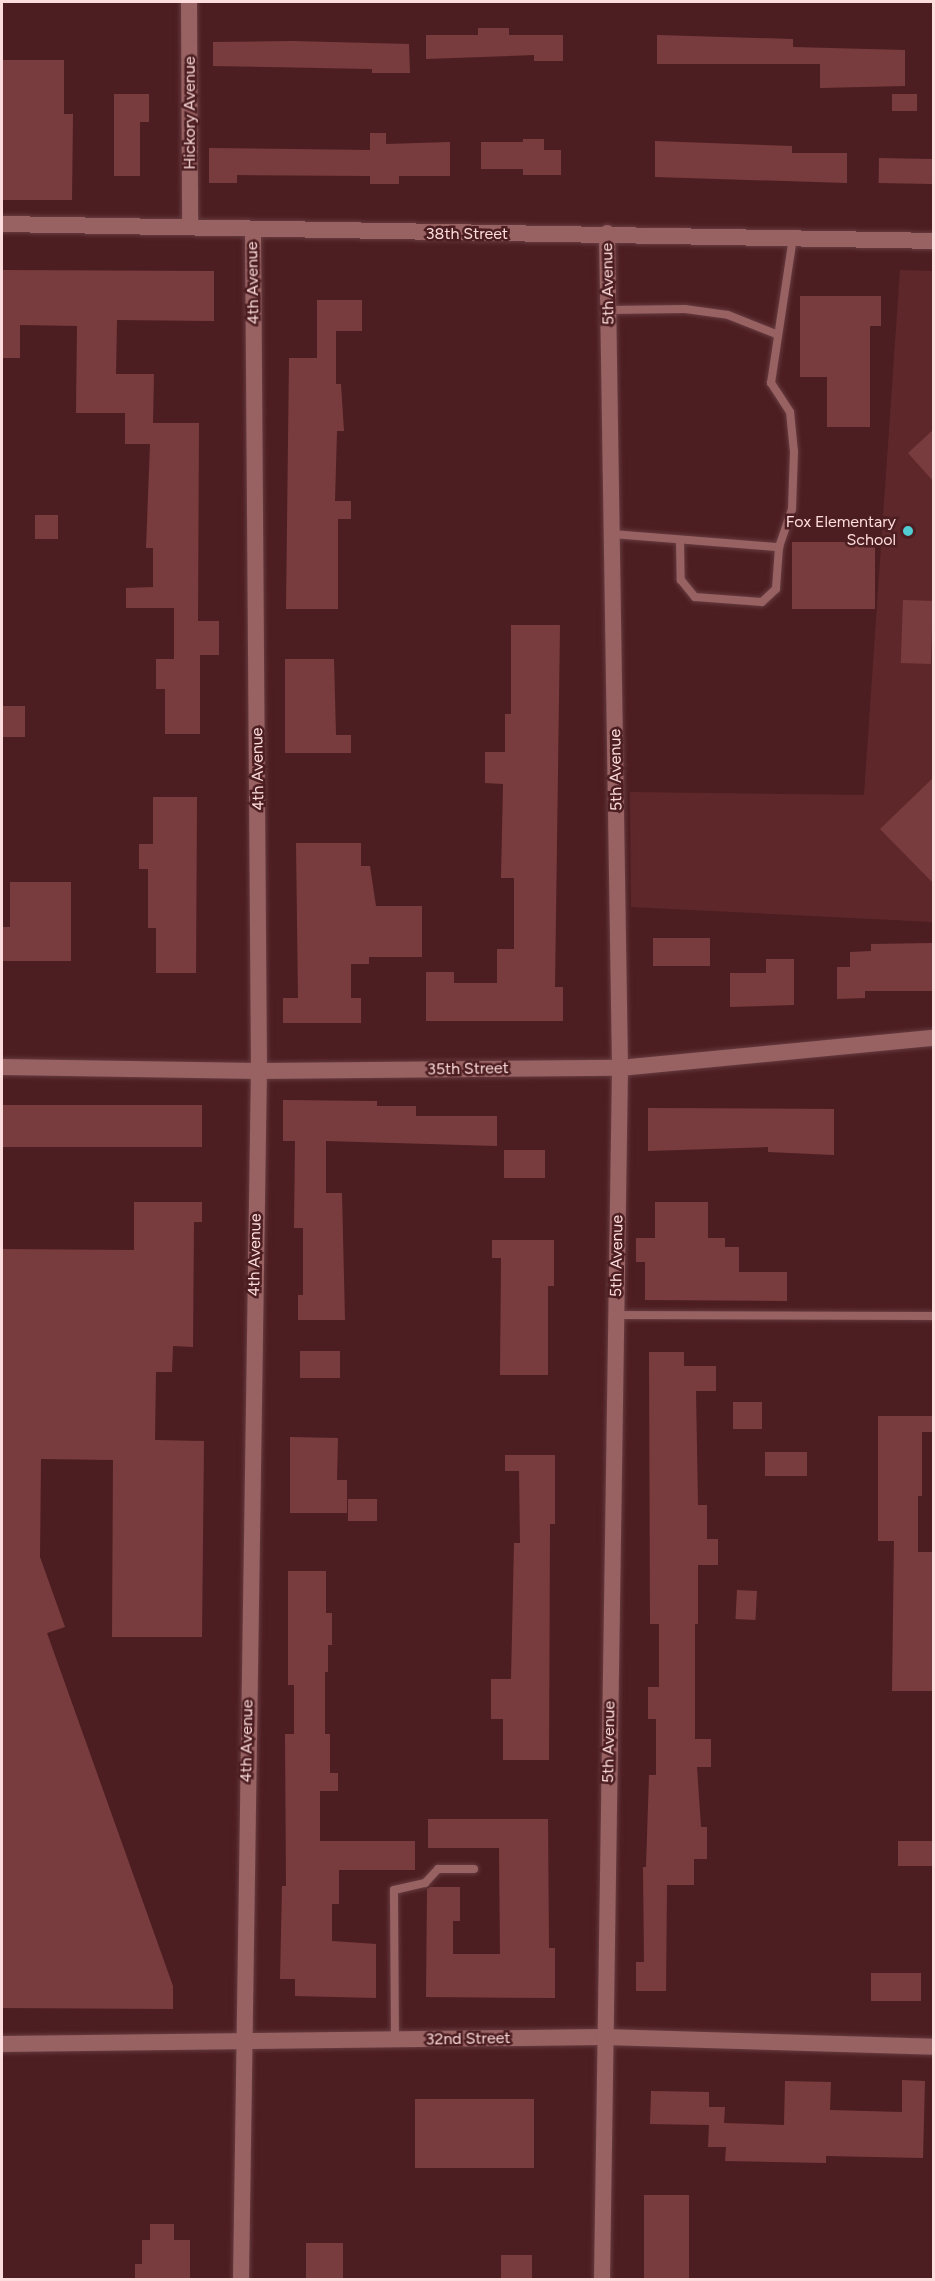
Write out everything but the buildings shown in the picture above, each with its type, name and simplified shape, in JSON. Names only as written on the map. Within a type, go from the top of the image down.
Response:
[{"type":"street","name":"Hickory Avenue","points":[[189,2],[190,225]]},
{"type":"street","name":"38th Street","points":[[2,224],[190,225],[253,230],[458,235],[607,233],[933,241]]},
{"type":"street","name":"4th Avenue","points":[[241,2280],[242,2043],[259,1071],[253,230]]},
{"type":"street","name":"5th Avenue","points":[[602,2280],[620,1068],[607,233]]},
{"type":"street","name":"35th Street","points":[[2,1067],[259,1071],[620,1068],[933,1038]]},
{"type":"street","name":"32nd Street","points":[[2,2044],[604,2037],[933,2047]]},
{"type":"lane","points":[[680,541],[681,580],[695,597],[762,603],[776,589],[779,547],[792,509],[794,452],[790,412],[771,384],[776,334],[785,307],[793,238]]},
{"type":"lane","points":[[609,310],[696,310],[728,315],[776,334]]},
{"type":"lane","points":[[612,534],[779,547]]},
{"type":"lane","points":[[616,1315],[933,1316]]},
{"type":"lane","points":[[395,2041],[394,1890],[425,1883],[438,1869],[474,1869]]},
{"type":"shaded area","name":"Fox Elementary School","points":[[900,270],[933,271],[933,922],[631,907],[630,792],[864,795]]},
{"type":"place","name":"Fox Elementary School","points":[[908,531]]}]
